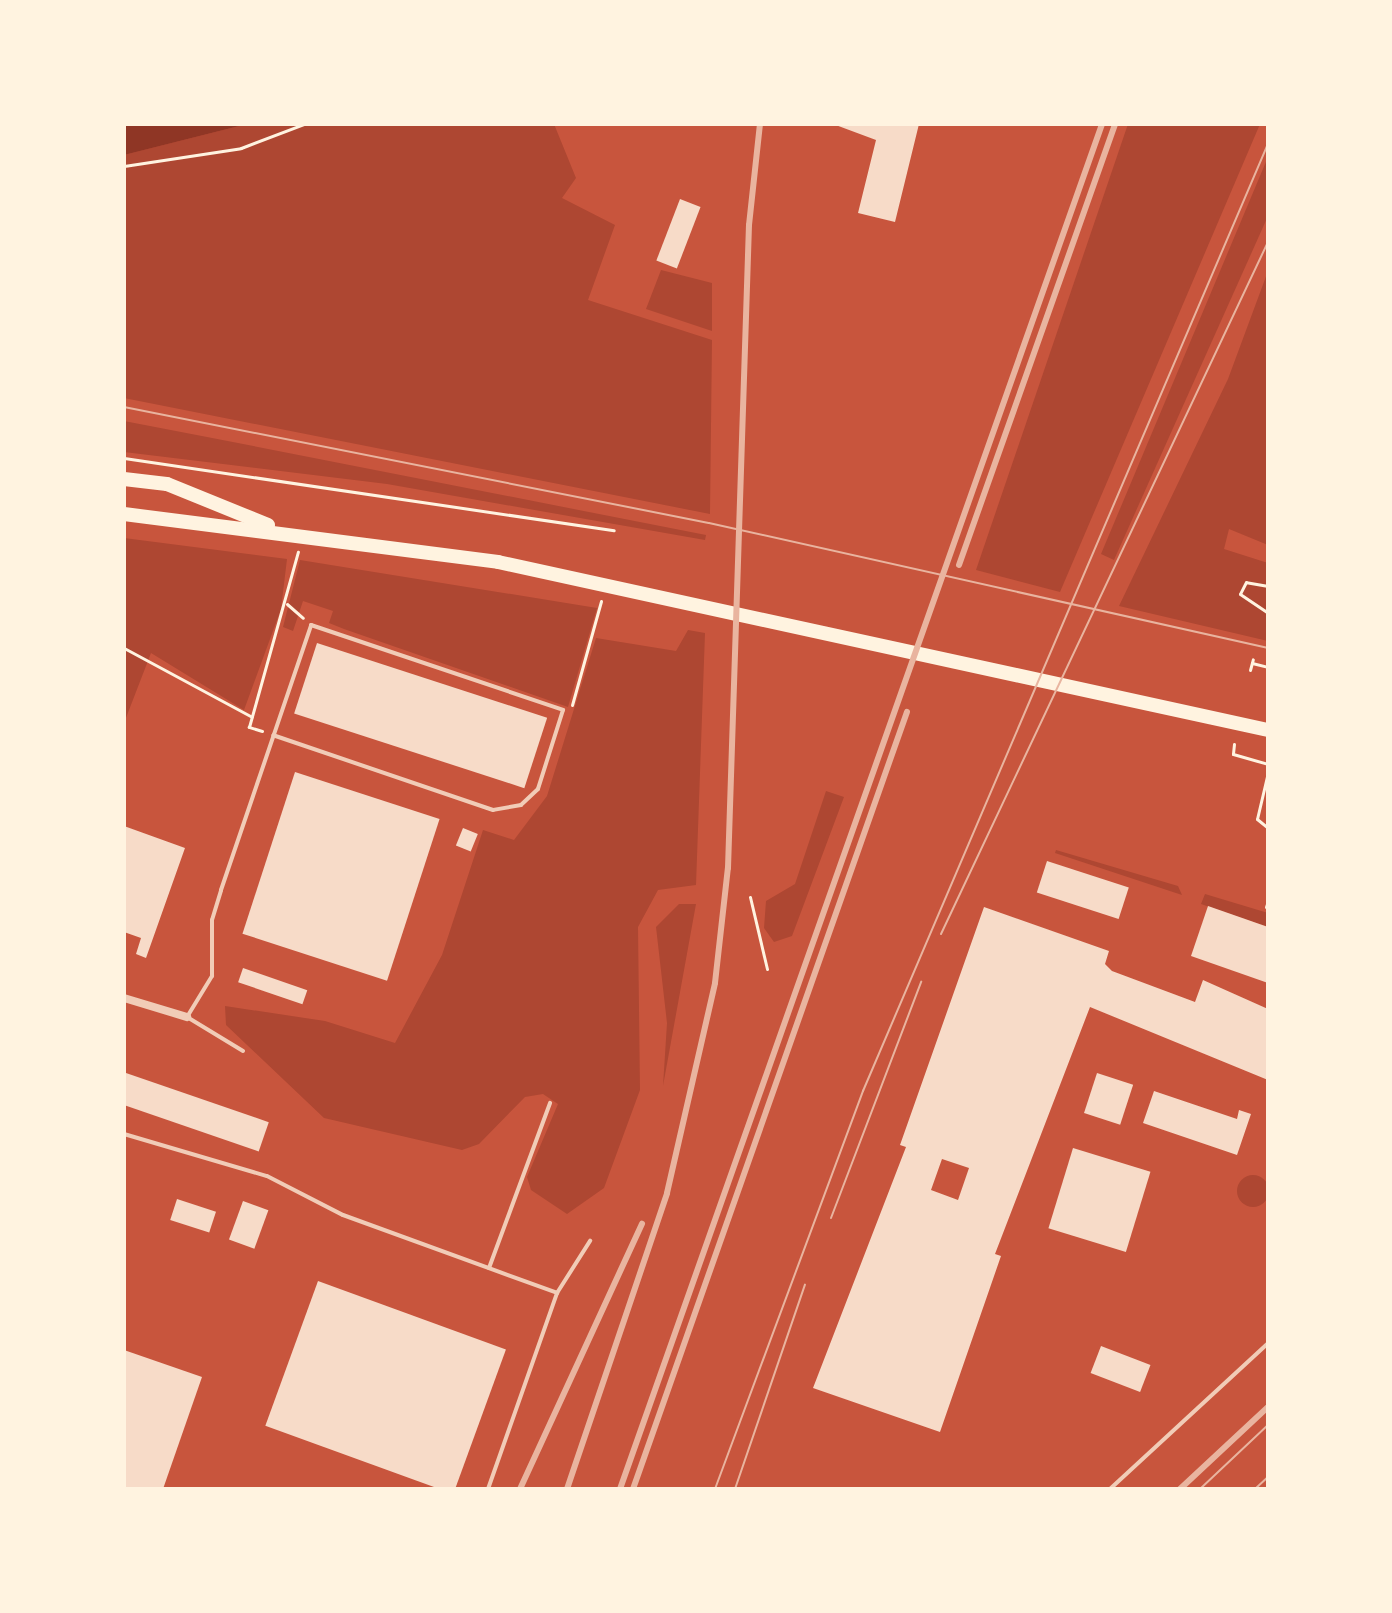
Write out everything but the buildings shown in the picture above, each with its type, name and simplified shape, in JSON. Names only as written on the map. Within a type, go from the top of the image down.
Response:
[{"type":"main road","points":[[124,479],[167,484],[287,533]]},
{"type":"main road","points":[[124,514],[498,562],[1268,730]]},
{"type":"street","points":[[124,998],[187,1017]]},
{"type":"lane","points":[[243,1051],[187,1017],[212,976],[212,920],[273,735],[311,625],[563,710],[538,789],[521,805],[493,810],[273,735]]},
{"type":"lane","points":[[489,1268],[550,1103]]},
{"type":"lane","points":[[124,1134],[267,1176],[343,1215],[557,1293]]},
{"type":"lane","points":[[488,1489],[557,1293],[590,1241]]},
{"type":"lane","points":[[1110,1489],[1268,1343]]},
{"type":"path","points":[[124,166],[241,148],[304,124]]},
{"type":"path","points":[[124,458],[614,530]]},
{"type":"path","points":[[273,735],[249,727],[287,604],[298,551]]},
{"type":"path","points":[[1268,586],[1246,582],[1240,594],[1268,613]]},
{"type":"path","points":[[563,710],[571,707],[602,598]]},
{"type":"path","points":[[287,604],[311,625]]},
{"type":"path","points":[[124,648],[252,717]]},
{"type":"path","points":[[1250,670],[1252,661],[1268,667]]},
{"type":"path","points":[[1234,744],[1233,754],[1268,764]]},
{"type":"path","points":[[1268,772],[1257,819],[1268,828]]},
{"type":"path","points":[[750,897],[767,969]]},
{"type":"path","points":[[1266,907],[1268,901]]},
{"type":"shaded area","points":[[124,124],[247,124],[124,155]]},
{"type":"shaded area","points":[[247,124],[554,124],[576,178],[562,198],[615,225],[588,300],[712,340],[710,514],[124,398],[124,155]]},
{"type":"shaded area","points":[[1128,124],[1260,124],[1060,592],[976,570]]},
{"type":"shaded area","points":[[1268,157],[1268,216],[1114,560],[1101,554]]},
{"type":"shaded area","points":[[661,270],[712,283],[712,331],[646,309]]},
{"type":"shaded area","points":[[1268,271],[1268,545],[1229,529],[1224,549],[1268,563],[1268,641],[1119,606],[1228,379]]},
{"type":"shaded area","points":[[124,421],[706,535],[705,540],[387,484],[124,452]]},
{"type":"shaded area","points":[[124,538],[287,559],[281,609],[244,710],[151,653],[124,723]]},
{"type":"shaded area","points":[[300,560],[597,608],[568,707],[329,623],[333,611],[303,601],[293,631],[283,627]]},
{"type":"shaded area","points":[[688,630],[705,633],[696,885],[658,890],[638,927],[640,1090],[604,1188],[567,1214],[531,1190],[527,1177],[558,1104],[543,1094],[525,1097],[479,1144],[462,1150],[324,1118],[226,1025],[225,1006],[325,1021],[395,1043],[442,955],[483,830],[514,840],[547,796],[596,638],[676,651]]},
{"type":"shaded area","points":[[826,791],[844,797],[792,936],[774,942],[764,928],[766,901],[795,884]]},
{"type":"shaded area","points":[[1056,850],[1178,886],[1182,895],[1055,853]]},
{"type":"shaded area","points":[[1205,894],[1268,913],[1268,927],[1201,904]]},
{"type":"shaded area","points":[[679,904],[696,904],[663,1086],[667,1023],[656,927]]},
{"type":"shaded area","points":[[1253,1175],[1264,1180],[1269,1191],[1264,1202],[1253,1207],[1242,1202],[1237,1191],[1242,1180]]},
{"type":"tram line","points":[[715,1489],[863,1091],[1268,144]]},
{"type":"tram line","points":[[941,934],[1268,242]]},
{"type":"tram line","points":[[124,407],[709,523],[1268,648]]},
{"type":"tram line","points":[[831,1218],[921,982]]},
{"type":"tram line","points":[[735,1489],[805,1285]]},
{"type":"tram line","points":[[1200,1489],[1268,1425]]},
{"type":"tram line","points":[[1255,1489],[1268,1477]]},
{"type":"railway","points":[[567,1489],[667,1193],[715,983],[728,868],[749,225],[760,124]]},
{"type":"railway","points":[[620,1489],[1102,124]]},
{"type":"railway","points":[[959,565],[1115,124]]},
{"type":"railway","points":[[633,1489],[907,712]]},
{"type":"railway","points":[[520,1489],[642,1224]]},
{"type":"railway","points":[[1180,1489],[1268,1407]]}]
